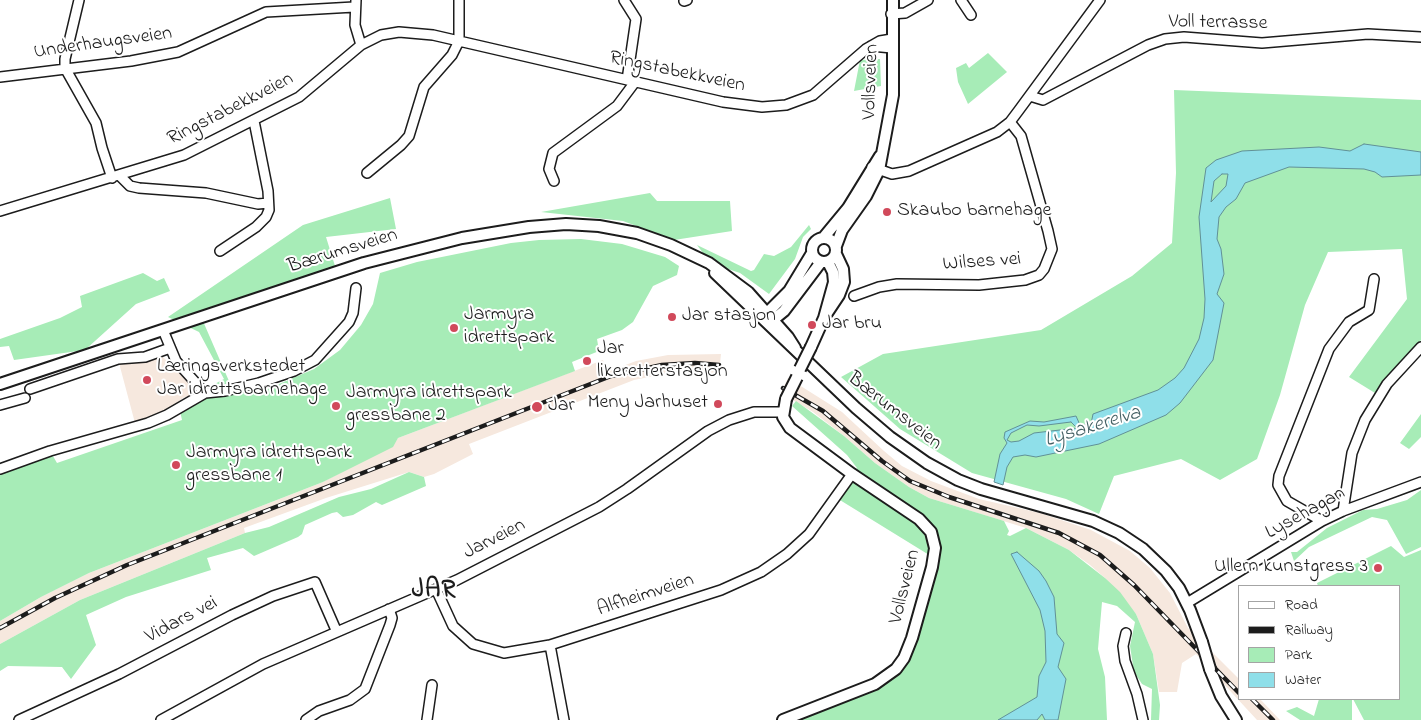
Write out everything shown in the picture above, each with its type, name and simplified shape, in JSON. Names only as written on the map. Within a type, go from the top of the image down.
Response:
[{"type":"main road","name":"Vollsveien","points":[[836,250],[842,230],[866,196],[880,156],[891,113],[892,6]]},
{"type":"main road","name":"Vollsveien","points":[[824,237],[848,208],[876,168]]},
{"type":"main road","name":"Bærumsveien","points":[[0,384],[364,263],[462,238],[528,227],[581,224],[618,229],[671,245],[702,262],[767,317],[851,404],[905,448],[946,474],[981,489],[1043,505],[1093,521],[1135,543],[1166,571],[1187,603]]},
{"type":"main road","points":[[767,317],[789,290],[812,253],[814,242],[824,237],[830,239],[843,269],[844,282],[839,295],[824,318],[786,399],[783,412]]},
{"type":"main road","points":[[767,317],[784,312],[836,250]]},
{"type":"main road","points":[[812,253],[824,262],[834,277],[824,318]]},
{"type":"main road","name":"Vollsveien","points":[[783,412],[787,424],[795,432],[852,474],[919,519],[931,532],[934,542],[934,558],[918,619],[904,658],[891,674],[875,684],[783,720]]},
{"type":"main road","points":[[1187,603],[1221,696],[1236,720]]},
{"type":"street","points":[[79,0],[68,45],[65,68],[96,122],[102,148],[116,177],[130,186],[139,188],[206,193],[258,204],[268,203]]},
{"type":"street","points":[[367,173],[406,142],[424,86],[452,55],[459,41],[460,0]]},
{"type":"street","points":[[554,181],[549,169],[553,153],[617,106],[631,81],[636,19],[624,0]]},
{"type":"street","points":[[892,6],[905,13],[928,0]]},
{"type":"street","points":[[961,0],[971,15]]},
{"type":"street","points":[[876,168],[892,174],[909,171],[997,132],[1010,122],[1100,0]]},
{"type":"street","points":[[355,4],[355,24],[361,45]]},
{"type":"street","name":"Underhaugsveien","points":[[0,77],[131,61],[178,52],[266,12],[355,4]]},
{"type":"street","name":"Ringstabekkveien","points":[[0,211],[184,155],[254,121],[311,88],[361,45],[381,35],[416,32],[744,106],[786,105],[813,95],[858,55],[880,40],[892,44]]},
{"type":"street","name":"Voll terrasse","points":[[1030,96],[1044,100],[1074,86],[1128,55],[1165,39],[1184,37],[1262,43],[1368,34],[1421,37]]},
{"type":"street","points":[[220,251],[256,227],[266,217],[268,203],[254,121]]},
{"type":"street","name":"Wilses vei","points":[[854,296],[879,287],[898,284],[979,285],[1025,280],[1039,275],[1044,269],[1052,249],[1021,136],[1010,122]]},
{"type":"street","points":[[1322,521],[1287,501],[1278,485],[1279,476],[1330,350],[1349,322],[1370,310],[1374,280]]},
{"type":"street","points":[[0,469],[50,451],[148,423],[167,415],[205,393],[243,388],[294,371],[315,360],[349,322],[353,313],[356,288]]},
{"type":"street","points":[[163,330],[176,361],[205,393]]},
{"type":"street","points":[[1343,511],[1352,453],[1365,420],[1387,384],[1421,347]]},
{"type":"street","points":[[30,389],[118,359],[145,357],[170,348]]},
{"type":"street","points":[[0,405],[25,398]]},
{"type":"street","name":"Jarveien","points":[[161,720],[263,664],[336,630],[436,589],[599,507],[708,431],[728,420],[754,412],[783,412]]},
{"type":"street","name":"Alfheimveien","points":[[436,589],[453,626],[473,644],[504,653],[550,645],[721,590],[761,572],[787,554],[809,534],[852,474]]},
{"type":"street","name":"Lysehagan","points":[[1187,603],[1322,521],[1343,511],[1421,482]]},
{"type":"street","name":"Vidars vei","points":[[19,720],[119,674],[240,611],[273,596],[316,582],[336,630]]},
{"type":"street","points":[[306,720],[319,711],[350,700],[365,688],[390,625],[392,618],[389,609]]},
{"type":"street","points":[[1126,633],[1124,646],[1125,661],[1137,694],[1143,720]]},
{"type":"street","points":[[550,645],[564,720]]},
{"type":"street","points":[[427,720],[432,685]]},
{"type":"shaded area","points":[[721,354],[719,373],[679,371],[634,380],[469,444],[473,454],[434,474],[424,477],[409,472],[326,498],[244,528],[245,533],[80,600],[0,644],[0,621],[41,597],[89,573],[323,482],[394,444],[398,438],[603,360],[607,372],[636,361],[668,355]]},
{"type":"shaded area","points":[[161,355],[193,387],[193,394],[183,398],[170,409],[135,423],[119,363]]},
{"type":"shaded area","points":[[788,378],[842,412],[902,466],[931,481],[979,499],[1040,513],[1091,530],[1130,551],[1150,568],[1170,593],[1188,628],[1238,678],[1238,699],[1196,654],[1182,663],[1177,692],[1159,692],[1153,654],[1136,614],[1105,578],[1090,565],[1069,550],[1026,528],[929,498],[909,487],[875,463],[813,412],[781,393]]},
{"type":"shaded area","points":[[1239,700],[1261,700],[1280,720],[1257,720]]},
{"type":"green space","points":[[988,53],[1007,72],[968,104],[958,82],[956,68],[966,63],[969,68]]},
{"type":"green space","points":[[880,59],[881,86],[854,91],[860,60]]},
{"type":"green space","points":[[1174,90],[1421,100],[1421,340],[1398,372],[1375,393],[1349,377],[1407,299],[1402,249],[1328,252],[1305,305],[1280,395],[1257,459],[1220,480],[1181,459],[1114,476],[1099,514],[1066,499],[972,473],[900,429],[841,377],[883,354],[1041,330],[1132,276],[1172,243],[1176,173]]},
{"type":"green space","points":[[650,193],[657,201],[730,201],[732,231],[674,240],[623,221],[541,212]]},
{"type":"green space","points":[[390,198],[396,229],[326,237],[335,266],[199,312],[232,388],[258,393],[314,369],[340,350],[361,325],[373,304],[380,273],[417,262],[511,243],[581,239],[622,244],[665,257],[679,266],[677,275],[653,286],[633,322],[622,330],[597,339],[599,351],[572,362],[575,371],[398,438],[393,447],[323,482],[89,573],[41,597],[0,621],[0,469],[50,451],[57,463],[182,420],[180,411],[208,396],[209,387],[224,379],[199,332],[168,317],[303,225]]},
{"type":"green space","points":[[809,225],[811,229],[803,237],[795,259],[769,294],[740,273],[722,267],[703,253],[697,245],[751,271],[754,270],[764,254],[774,256],[791,247]]},
{"type":"green space","points":[[143,273],[157,281],[164,278],[170,291],[136,304],[85,350],[14,360],[9,346],[0,347],[0,339],[60,318],[82,307],[80,296]]},
{"type":"green space","points":[[796,401],[909,487],[929,498],[1004,521],[1009,531],[1007,535],[1010,536],[1026,528],[1069,550],[1105,578],[1120,592],[1136,614],[1153,654],[1160,705],[1159,720],[1151,720],[1152,689],[1142,684],[1134,672],[1130,646],[1135,622],[1117,606],[1102,602],[1098,649],[1105,677],[1107,720],[783,720],[864,688],[904,658],[934,558],[835,497],[857,468],[847,455],[792,406]]},
{"type":"green space","points":[[1421,414],[1421,437],[1409,449],[1400,443]]},
{"type":"green space","points":[[409,472],[424,477],[426,486],[382,505],[376,502],[353,515],[343,517],[337,512],[332,513],[305,525],[302,534],[298,537],[254,556],[243,548],[207,558],[211,570],[126,597],[86,615],[96,645],[71,679],[62,667],[8,666],[0,671],[0,644],[80,600],[245,533],[269,527],[339,497],[371,489]]},
{"type":"green space","points":[[1421,490],[1421,547],[1406,554],[1387,520],[1372,517],[1309,547],[1294,561],[1291,552],[1297,552],[1327,528],[1363,510],[1377,509],[1407,500]]},
{"type":"green space","points":[[1391,546],[1404,557],[1421,550],[1421,720],[1364,720],[1354,700],[1401,700],[1401,585],[1318,585],[1317,583]]},
{"type":"green space","points":[[1319,700],[1352,700],[1352,720],[1300,720],[1286,711],[1297,707],[1314,716]]},
{"type":"water","name":"Lysakerelva","points":[[1364,144],[1421,152],[1421,175],[1382,177],[1375,172],[1364,169],[1289,167],[1245,183],[1236,199],[1226,207],[1219,217],[1217,239],[1221,249],[1224,274],[1217,294],[1224,303],[1213,360],[1180,403],[1166,415],[1099,444],[1036,457],[1025,455],[1013,457],[1007,467],[1003,485],[994,482],[1000,454],[1007,443],[1004,438],[1005,432],[1030,421],[1044,422],[1076,416],[1080,425],[1091,424],[1093,414],[1158,390],[1175,378],[1184,368],[1199,339],[1204,318],[1205,299],[1199,217],[1206,168],[1216,160],[1242,151],[1319,147],[1350,151]],"holes":[[[1222,174],[1228,174],[1226,186],[1211,202],[1214,181]],[[1071,422],[1077,428],[1034,433],[1019,441],[1011,442],[1007,440],[1011,433],[1027,425],[1039,426]]]},
{"type":"water","points":[[1017,552],[1039,571],[1054,597],[1057,634],[1064,643],[1058,667],[1066,679],[1058,720],[1045,720],[1042,714],[1037,720],[998,720],[1037,697],[1039,676],[1046,662],[1045,631],[1040,610],[1011,554]]},
{"type":"railway","points":[[0,628],[55,598],[127,565],[611,376],[662,365],[695,363],[719,365]]},
{"type":"railway","points":[[783,388],[823,411],[882,461],[910,481],[949,497],[1059,533],[1100,555],[1134,585],[1238,692]]},
{"type":"railway","points":[[1253,700],[1273,720]]},
{"type":"place","name":"Skaubo barnehage","points":[[887,212]]},
{"type":"place","name":"Jar stasjon","points":[[672,317]]},
{"type":"place","name":"Jar bru","points":[[812,325]]},
{"type":"place","name":"Jarmyra idrettspark","points":[[454,328]]},
{"type":"place","name":"Jar likeretterstasjon","points":[[587,361]]},
{"type":"place","name":"Læringsverkstedet Jar idrettsbarnehage","points":[[147,380]]},
{"type":"place","name":"Meny Jarhuset","points":[[718,404]]},
{"type":"place","name":"Jarmyra idrettspark gressbane 2","points":[[336,406]]},
{"type":"place","name":"Jar","points":[[537,407]]},
{"type":"place","name":"Jarmyra idrettspark gressbane 1","points":[[176,465]]},
{"type":"place","name":"Ullern kunstgress 3","points":[[1378,568]]},
{"type":"district","name":"JAR","points":[[434,592]]}]
